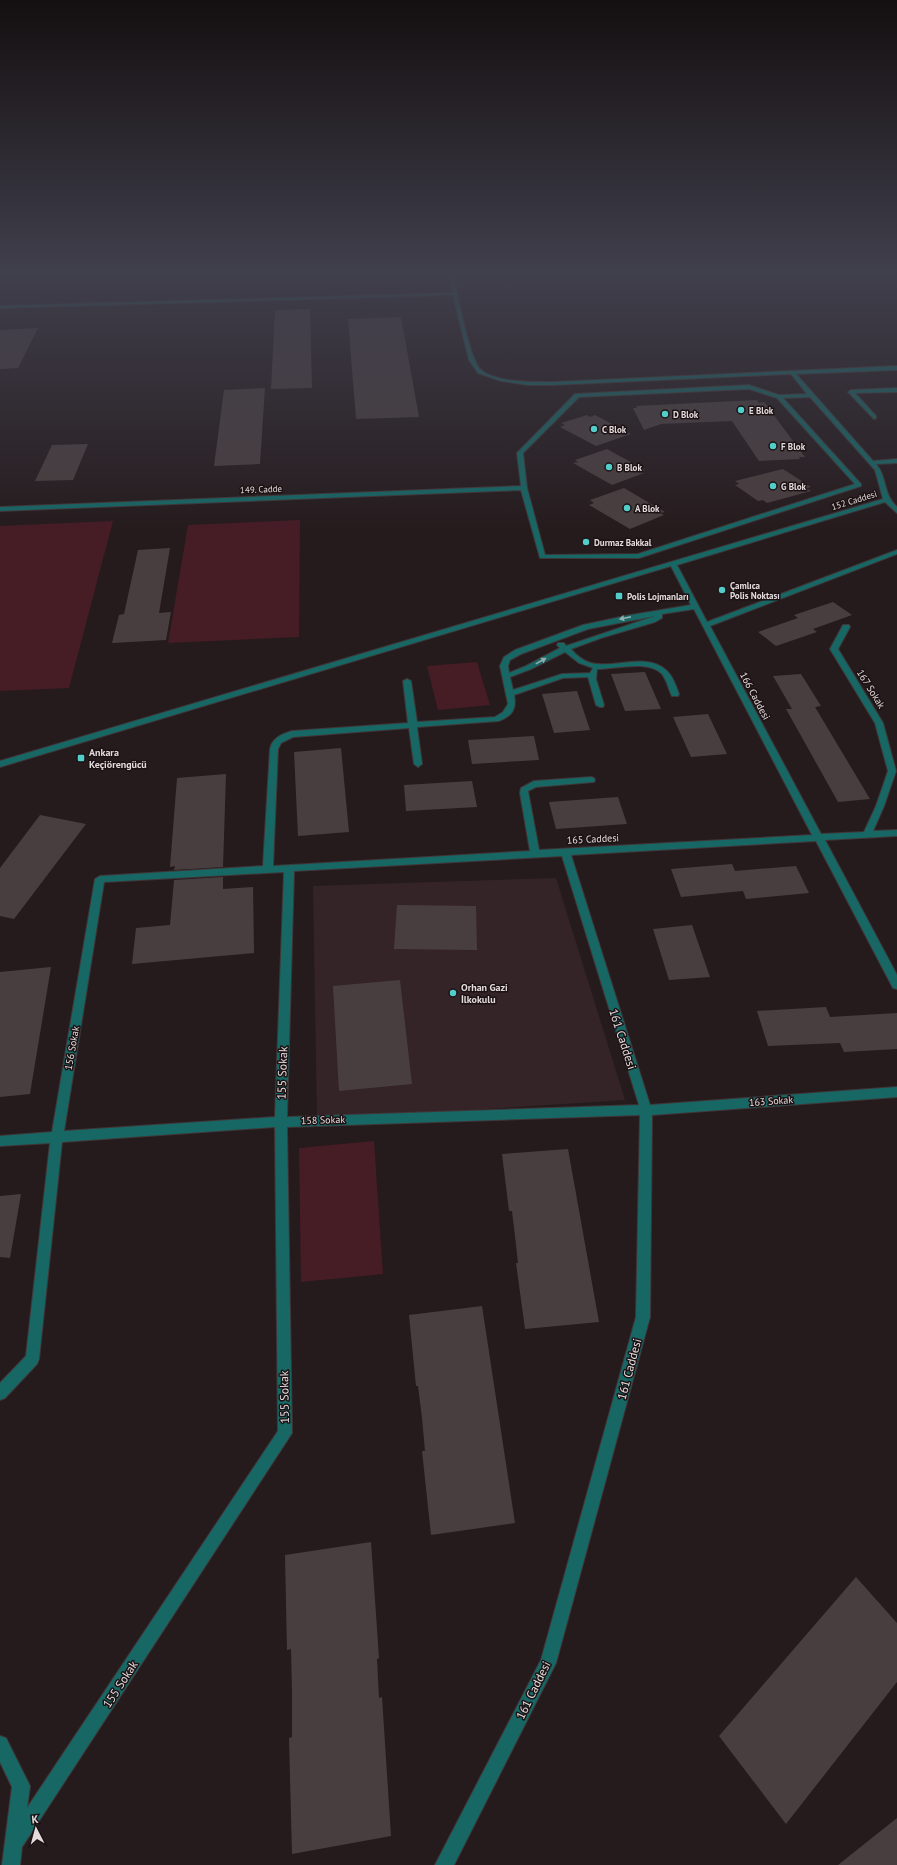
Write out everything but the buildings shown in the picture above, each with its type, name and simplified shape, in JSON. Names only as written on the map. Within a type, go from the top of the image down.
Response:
[{"type":"street","points":[[472,357],[474,366],[485,374],[505,380],[531,384],[793,374],[897,368]]},
{"type":"street","name":"152 Caddesi","points":[[0,764],[886,500],[878,470],[793,374]]},
{"type":"street","points":[[779,398],[859,485],[639,556],[542,557],[524,488],[520,453],[577,395],[749,387],[779,398],[811,395]]},
{"type":"street","points":[[874,417],[851,392],[897,390]]},
{"type":"street","points":[[872,463],[897,461]]},
{"type":"street","name":"149. Cadde","points":[[0,509],[524,488]]},
{"type":"street","points":[[886,500],[897,511]]},
{"type":"street","points":[[705,625],[897,552]]},
{"type":"street","name":"166 Caddesi","points":[[673,564],[897,984]]},
{"type":"street","points":[[268,869],[274,749],[276,742],[292,734],[412,726],[496,719],[503,717],[511,709],[512,704],[504,666],[512,655],[554,638],[612,620],[695,607]]},
{"type":"street","points":[[505,676],[519,672],[566,649],[597,637],[652,620],[664,612]]},
{"type":"street","name":"167 Sokak","points":[[846,627],[834,649],[879,723],[892,771],[880,806],[867,834]]},
{"type":"street","points":[[554,638],[584,663],[596,667],[652,665],[665,673],[675,694]]},
{"type":"street","points":[[596,667],[591,675],[600,705]]},
{"type":"street","points":[[510,694],[562,676],[591,675]]},
{"type":"street","points":[[407,681],[418,764]]},
{"type":"street","points":[[535,853],[524,790],[534,784],[591,780]]},
{"type":"street","name":"165 Caddesi","points":[[289,868],[897,833]]},
{"type":"street","name":"161 Caddesi","points":[[444,1865],[548,1663],[643,1317],[646,1110],[564,852]]},
{"type":"street","name":"156 Sokak","points":[[0,1393],[32,1359],[57,1137],[100,879],[289,868]]},
{"type":"street","name":"155 Sokak","points":[[13,1846],[285,1433],[281,1122],[289,868]]},
{"type":"street","name":"163 Sokak","points":[[646,1110],[897,1092]]},
{"type":"street","name":"158 Sokak","points":[[0,1141],[281,1122],[646,1110]]},
{"type":"street","points":[[0,1744],[20,1786],[11,1865]]},
{"type":"shaded area","points":[[300,520],[299,637],[168,643],[188,525]]},
{"type":"shaded area","points":[[113,521],[69,688],[0,691],[0,526]]},
{"type":"shaded area","points":[[477,662],[490,705],[438,710],[427,666]]},
{"type":"shaded area","name":"Orhan Gazi İlkokulu","points":[[556,878],[625,1100],[317,1120],[313,886]]},
{"type":"shaded area","points":[[374,1141],[383,1274],[301,1282],[299,1148]]},
{"type":"place","name":"E Blok","points":[[741,410]]},
{"type":"place","name":"D Blok","points":[[665,414]]},
{"type":"place","name":"C Blok","points":[[594,429]]},
{"type":"place","name":"F Blok","points":[[773,446]]},
{"type":"place","name":"B Blok","points":[[609,467]]},
{"type":"place","name":"G Blok","points":[[773,486]]},
{"type":"place","name":"A Blok","points":[[627,508]]},
{"type":"place","name":"Durmaz Bakkal","points":[[586,542]]},
{"type":"place","name":"Çamlıca Polis Noktası","points":[[722,590]]},
{"type":"place","name":"Polis Lojmanları","points":[[619,596]]},
{"type":"place","name":"Ankara Keçiörengücü","points":[[81,758]]},
{"type":"place","name":"Orhan Gazi İlkokulu","points":[[453,993]]}]
